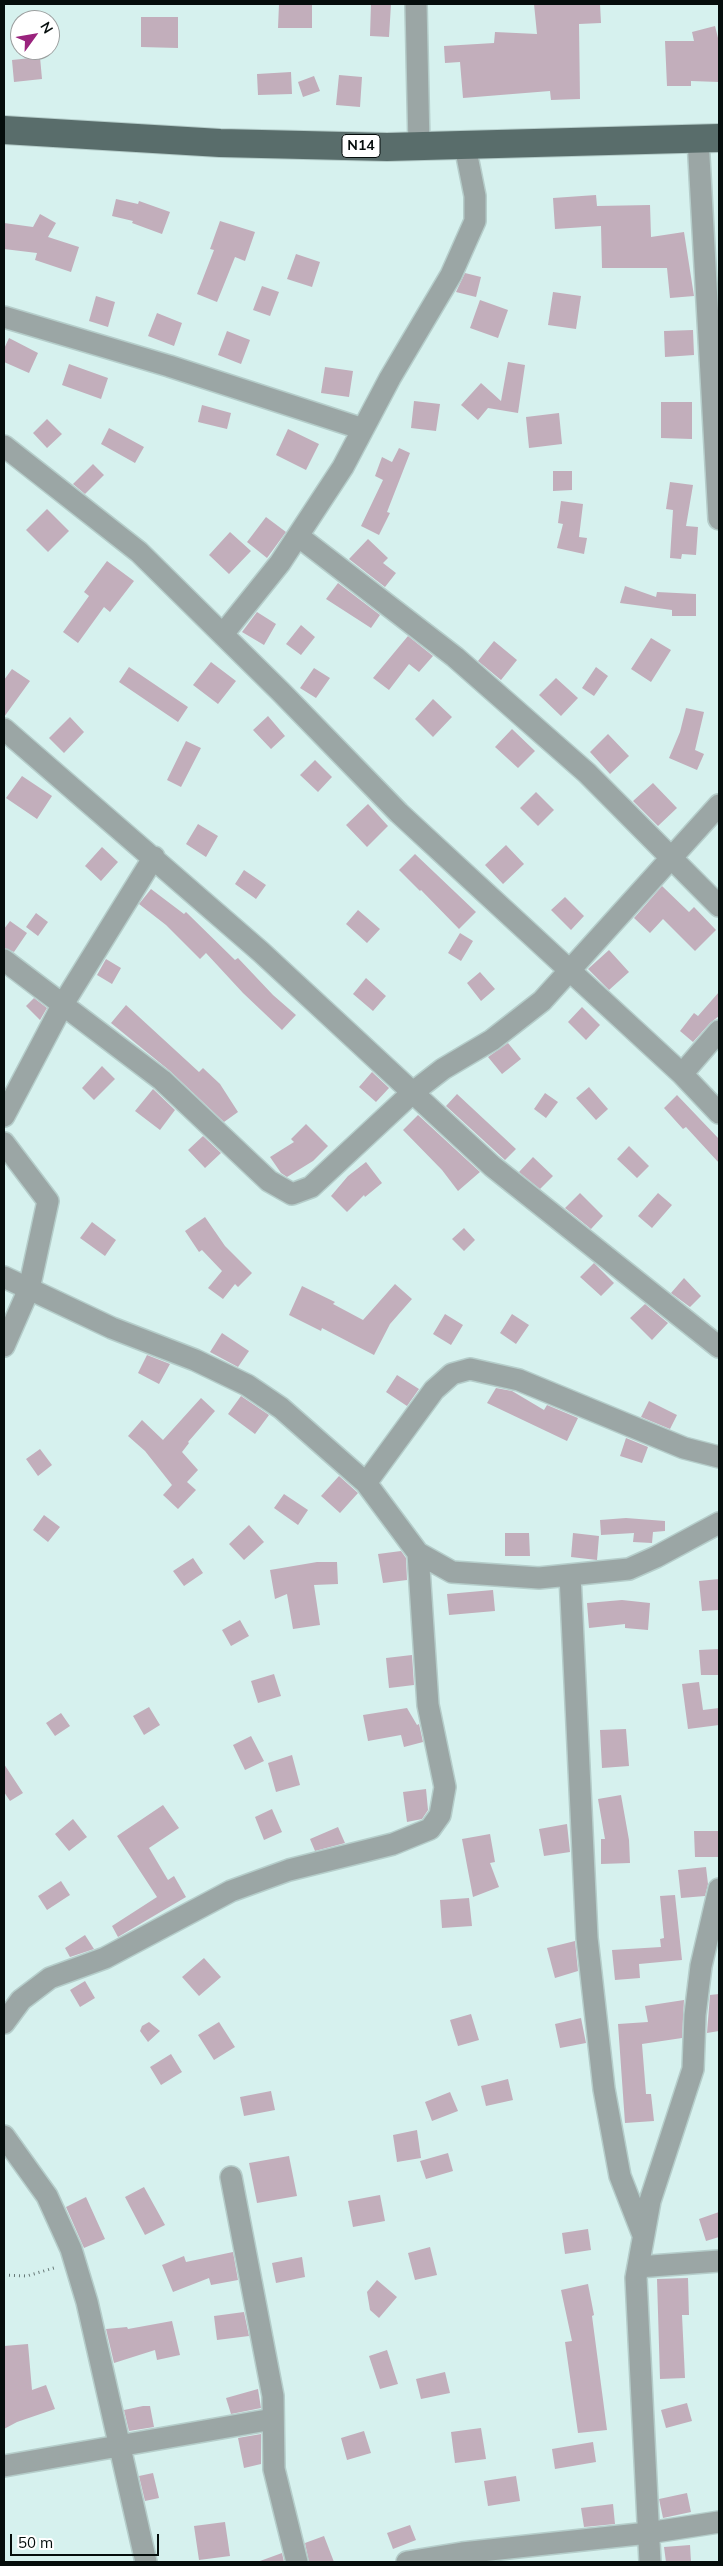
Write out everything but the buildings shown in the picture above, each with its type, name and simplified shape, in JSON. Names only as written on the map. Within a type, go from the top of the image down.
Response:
[{"type":"main road","name":"N14","points":[[4,130],[220,143],[419,146],[709,139]]},
{"type":"street","points":[[416,4],[419,146]]},
{"type":"street","points":[[709,139],[719,519]]},
{"type":"street","points":[[223,634],[280,562],[343,467],[390,378],[451,275],[475,220],[475,196],[466,146]]},
{"type":"street","points":[[4,317],[169,366],[364,429]]},
{"type":"street","points":[[4,446],[139,552],[223,634],[399,813],[682,1074],[719,1113]]},
{"type":"street","points":[[298,536],[455,657],[587,773],[719,906]]},
{"type":"street","points":[[7,739],[154,856],[261,952],[492,1166],[719,1347]]},
{"type":"street","points":[[4,960],[162,1080],[270,1181],[292,1194],[311,1187],[412,1093],[443,1069],[492,1040],[542,1001],[719,805]]},
{"type":"street","points":[[4,1116],[64,1004],[154,856]]},
{"type":"street","points":[[682,1074],[719,1031]]},
{"type":"street","points":[[4,1143],[48,1201],[30,1289],[4,1346]]},
{"type":"street","points":[[4,1277],[112,1328],[195,1360],[247,1385],[281,1408],[366,1483],[418,1553],[452,1572],[539,1578],[629,1569],[656,1558],[719,1523]]},
{"type":"street","points":[[366,1483],[434,1390],[452,1374],[470,1369],[519,1380],[684,1448],[719,1457]]},
{"type":"street","points":[[4,2022],[21,2000],[50,1978],[105,1958],[231,1891],[289,1870],[393,1844],[430,1829],[440,1815],[445,1787],[428,1705],[418,1553]]},
{"type":"street","points":[[570,1575],[587,1938],[604,2089],[618,2166],[644,2236]]},
{"type":"street","points":[[650,2562],[636,2278],[650,2201],[693,2069],[695,2014],[701,1966],[719,1889]]},
{"type":"street","points":[[4,2136],[47,2196],[75,2263],[120,2445],[146,2562]]},
{"type":"street","points":[[231,2177],[273,2396],[274,2469],[297,2562]]},
{"type":"street","points":[[638,2267],[719,2262]]},
{"type":"street","points":[[4,2466],[273,2419]]},
{"type":"street","points":[[407,2562],[462,2553],[648,2533],[719,2522]]},
{"type":"path","points":[[4,2275],[27,2276],[75,2263]]}]
